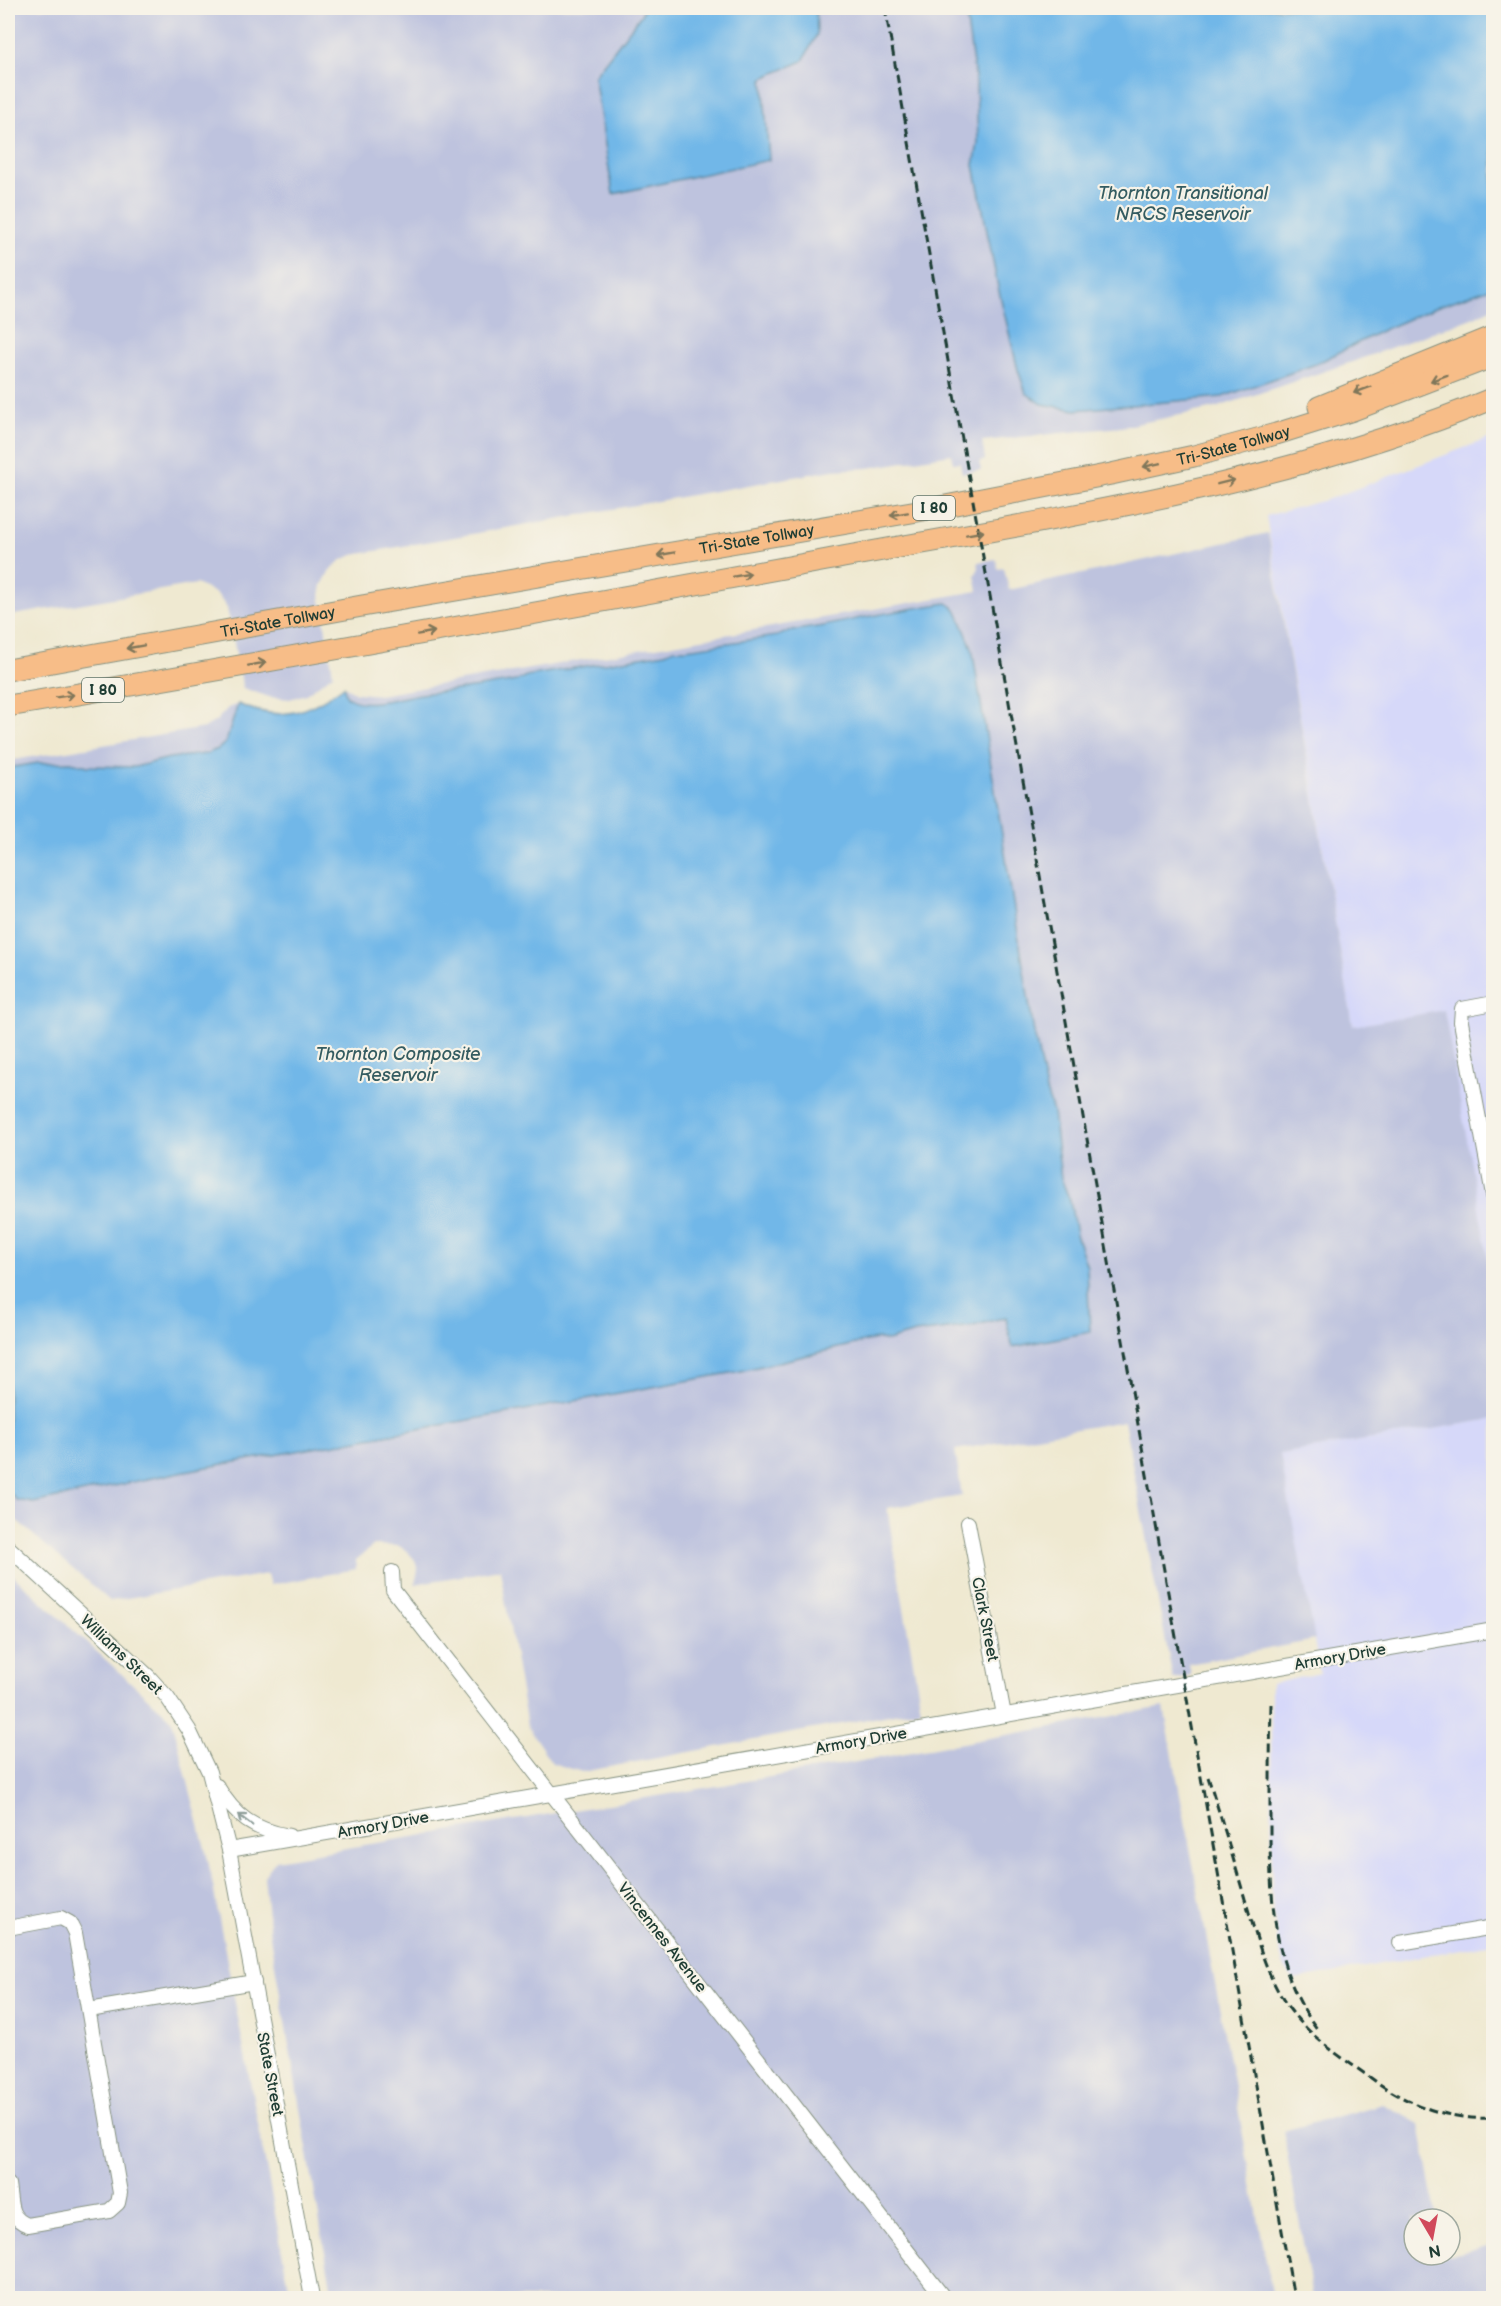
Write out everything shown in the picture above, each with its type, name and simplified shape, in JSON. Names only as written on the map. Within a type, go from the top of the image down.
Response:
[{"type":"highway","points":[[1194,456],[1494,336]]},
{"type":"highway","name":"Tri-State Tollway","points":[[8,670],[362,606],[935,508],[1194,456],[1353,410],[1494,356]]},
{"type":"highway","name":"Tri-State Tollway","points":[[8,706],[369,644],[1191,491],[1302,464],[1391,436],[1490,400]]},
{"type":"street","points":[[1494,1003],[1462,1009],[1461,1022],[1494,1200]]},
{"type":"street","name":"Clark Street","points":[[968,1523],[1004,1715]]},
{"type":"street","name":"Williams Street","points":[[8,1547],[149,1677],[167,1697],[189,1730],[209,1772],[229,1850]]},
{"type":"street","name":"Vincennes Avenue","points":[[392,1572],[393,1590],[944,2298]]},
{"type":"street","name":"Armory Drive","points":[[229,1850],[1494,1630]]},
{"type":"street","points":[[209,1772],[225,1799],[237,1813],[256,1828],[300,1838]]},
{"type":"street","name":"State Street","points":[[229,1850],[312,2298]]},
{"type":"street","points":[[8,1928],[61,1918],[70,1923],[75,1933],[120,2193],[118,2203],[109,2211],[28,2226],[18,2221],[13,2214],[8,2184]]},
{"type":"street","points":[[1400,1943],[1494,1927]]},
{"type":"street","points":[[89,2010],[254,1982]]},
{"type":"shaded area","points":[[8,8],[1493,8],[1493,308],[1472,318],[1352,362],[1215,408],[1121,427],[982,441],[985,460],[979,462],[981,470],[962,473],[960,462],[953,463],[951,454],[868,468],[833,470],[353,555],[340,561],[329,572],[320,595],[333,674],[306,694],[290,699],[269,697],[243,688],[227,608],[217,594],[196,584],[8,616]]},
{"type":"shaded area","points":[[1493,437],[1493,1295],[1444,1011],[1353,1026],[1266,516],[1329,499]]},
{"type":"shaded area","points":[[1268,533],[1353,1026],[1444,1010],[1494,1294],[1493,1419],[1280,1454],[1315,1640],[1189,1664],[1191,1675],[1173,1679],[1124,1421],[955,1450],[962,1496],[887,1508],[921,1709],[582,1772],[552,1763],[527,1726],[500,1569],[415,1584],[418,1571],[415,1560],[407,1551],[399,1546],[374,1545],[356,1560],[356,1569],[270,1585],[267,1574],[110,1601],[8,1513],[8,761],[204,728],[216,721],[228,708],[238,704],[273,715],[293,713],[320,704],[344,686],[356,693],[380,695],[978,591],[975,575],[979,568],[978,562],[996,559],[998,569],[1004,568],[1009,590]]},
{"type":"shaded area","points":[[1493,1419],[1493,1943],[1294,1980],[1284,1967],[1278,1945],[1272,1901],[1271,1684],[1320,1673],[1280,1454]]},
{"type":"shaded area","points":[[8,1571],[172,1720],[208,1860],[291,2298],[8,2298]]},
{"type":"shaded area","points":[[1164,1707],[1273,2298],[333,2298],[270,1936],[264,1876],[276,1860],[806,1771]]},
{"type":"shaded area","points":[[1383,2104],[1420,2124],[1435,2207],[1402,2207],[1402,2267],[1462,2267],[1462,2252],[1493,2246],[1493,2298],[1313,2298],[1283,2131]]},
{"type":"water","points":[[644,8],[816,8],[817,34],[803,61],[763,78],[769,160],[613,194],[594,76]]},
{"type":"water","name":"Thornton Transitional NRCS Reservoir","points":[[965,8],[1493,8],[1493,287],[1436,307],[1383,330],[1316,364],[1222,397],[1075,410],[1042,404],[1026,393],[1018,370],[998,287],[974,165],[978,143],[976,85]]},
{"type":"water","name":"Thornton Composite Reservoir","points":[[947,603],[956,609],[972,648],[1033,1027],[1046,1091],[1053,1112],[1061,1178],[1070,1201],[1076,1234],[1087,1267],[1090,1332],[1012,1347],[1006,1317],[973,1326],[915,1333],[887,1341],[876,1339],[736,1372],[185,1471],[33,1503],[17,1500],[8,1492],[8,768],[38,763],[71,762],[88,766],[135,767],[169,758],[205,754],[218,749],[226,742],[238,704],[268,713],[294,712],[318,703],[344,686],[346,696],[356,701],[366,703],[387,701],[419,694],[516,681],[526,676],[665,653],[674,649],[777,636]]},
{"type":"railway","points":[[885,8],[1294,2298]]},
{"type":"railway","points":[[1271,1704],[1270,1847],[1276,1930],[1291,1982],[1302,2006],[1318,2030]]},
{"type":"railway","points":[[1208,1777],[1263,1957],[1275,1985],[1291,2011],[1328,2048],[1399,2096],[1445,2114],[1494,2118]]}]
